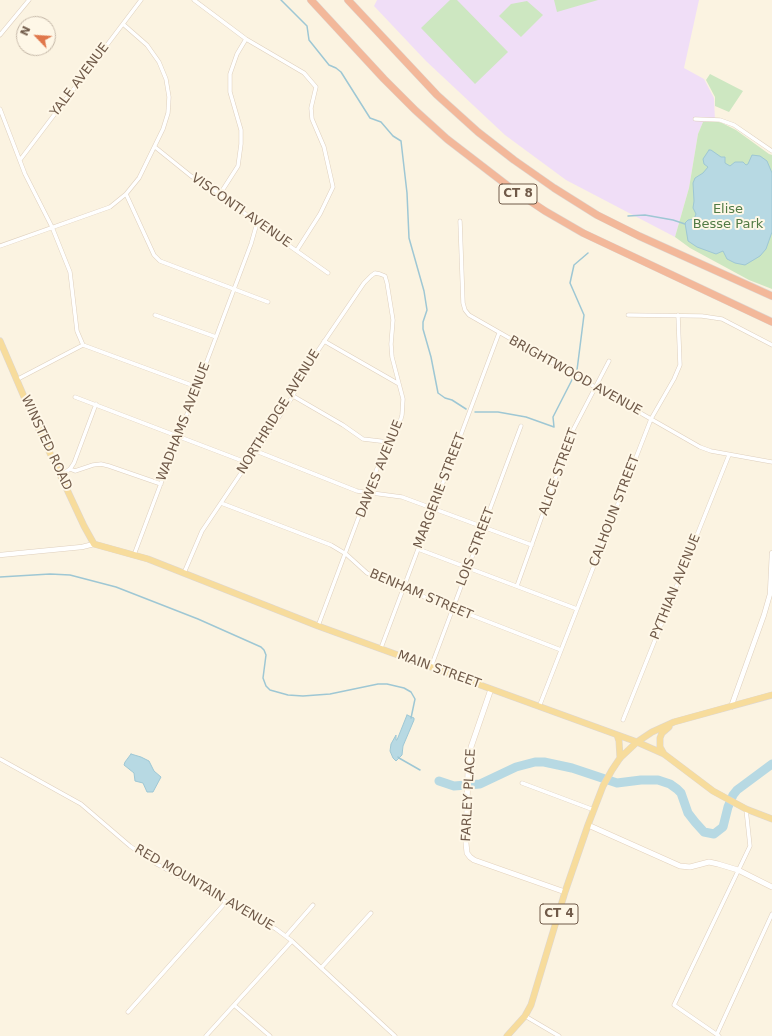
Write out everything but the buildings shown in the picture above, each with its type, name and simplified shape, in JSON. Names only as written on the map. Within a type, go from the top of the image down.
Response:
[{"type":"highway","name":"CT 8","points":[[310,0],[415,110],[447,139],[512,189],[545,211],[583,233],[772,322]]},
{"type":"highway","name":"CT 8","points":[[348,0],[437,95],[514,160],[554,188],[597,215],[639,236],[772,296]]},
{"type":"main road","name":"WINSTED ROAD","points":[[0,341],[16,380],[84,526],[94,544]]},
{"type":"main road","name":"MAIN STREET","points":[[94,544],[134,555],[184,573],[318,626],[381,648],[491,690],[638,742],[664,754],[713,791],[746,809],[772,819]]},
{"type":"main road","name":"FARLEY PLACE","points":[[491,690],[471,747],[467,794],[466,843],[468,856],[477,861],[565,892]]},
{"type":"main road","name":"CT 4","points":[[507,1036],[525,1016],[536,992],[565,892],[588,825],[603,786],[620,758],[652,732],[674,722],[772,695]]},
{"type":"main road","points":[[664,754],[660,747],[660,738],[662,733],[674,722]]},
{"type":"main road","points":[[616,735],[621,748],[620,758]]},
{"type":"main road","points":[[588,825],[680,866],[690,867],[709,862],[718,864],[738,870],[772,887]]},
{"type":"street","points":[[0,35],[29,0]]},
{"type":"street","name":"YALE AVENUE","points":[[20,160],[141,0]]},
{"type":"street","points":[[194,0],[246,39],[304,73],[316,87],[311,108],[312,118],[324,147],[333,187],[320,214],[297,250]]},
{"type":"street","points":[[0,246],[110,207],[126,194],[139,178],[163,129],[168,113],[169,97],[166,79],[159,62],[146,45],[122,24]]},
{"type":"street","points":[[220,194],[238,166],[241,130],[230,92],[230,74],[237,54],[246,39]]},
{"type":"street","points":[[0,109],[25,174],[52,227],[70,272],[77,331],[84,345],[197,386]]},
{"type":"street","points":[[695,119],[720,120],[734,125],[772,151]]},
{"type":"street","name":"VISCONTI AVENUE","points":[[155,147],[191,176],[220,194],[257,223],[328,273]]},
{"type":"street","points":[[126,194],[154,255],[160,261],[268,302]]},
{"type":"street","name":"BRIGHTWOOD AVENUE","points":[[460,221],[461,282],[463,303],[465,310],[469,315],[700,447],[729,455],[772,462]]},
{"type":"street","name":"WADHAMS AVENUE","points":[[134,555],[257,223]]},
{"type":"street","name":"NORTHRIDGE AVENUE","points":[[184,573],[202,531],[293,396],[300,377],[364,283],[371,276],[380,274],[385,276],[387,283]]},
{"type":"street","name":"DAWES AVENUE","points":[[318,626],[388,442],[400,422],[402,415],[403,400],[392,357],[391,344],[393,320],[387,283]]},
{"type":"street","points":[[155,315],[216,337]]},
{"type":"street","points":[[628,315],[702,316],[722,319],[772,345]]},
{"type":"street","name":"CALHOUN STREET","points":[[539,707],[652,419],[680,365],[678,315]]},
{"type":"street","name":"MARGERIE STREET","points":[[381,648],[499,333]]},
{"type":"street","points":[[324,341],[399,384]]},
{"type":"street","points":[[16,380],[84,345]]},
{"type":"street","name":"ALICE STREET","points":[[517,586],[572,432],[609,361]]},
{"type":"street","points":[[293,396],[338,422],[363,439],[388,442]]},
{"type":"street","points":[[76,397],[248,463]]},
{"type":"street","points":[[61,475],[70,469],[74,463],[96,404]]},
{"type":"street","name":"LOIS STREET","points":[[431,667],[521,426]]},
{"type":"street","points":[[256,451],[357,492],[402,497],[532,545]]},
{"type":"street","name":"PYTHIAN AVENUE","points":[[623,720],[729,455]]},
{"type":"street","points":[[70,469],[75,471],[101,464],[161,484]]},
{"type":"street","name":"BENHAM STREET","points":[[221,503],[331,545],[346,554],[367,573],[403,590],[561,650]]},
{"type":"street","points":[[0,555],[82,547],[94,544]]},
{"type":"street","points":[[418,549],[577,609]]},
{"type":"street","points":[[731,707],[766,608],[770,588],[772,553]]},
{"type":"street","name":"RED MOUNTAIN AVENUE","points":[[0,759],[81,804],[130,846],[153,862],[276,929],[286,936],[395,1036]]},
{"type":"street","points":[[522,783],[594,810]]},
{"type":"street","points":[[746,809],[750,846],[674,1005],[718,1035],[772,914]]},
{"type":"street","points":[[128,1012],[226,902]]},
{"type":"street","points":[[286,936],[313,905]]},
{"type":"street","points":[[321,968],[371,913]]},
{"type":"street","points":[[206,1036],[292,942]]},
{"type":"street","points":[[234,1005],[270,1036]]},
{"type":"street","points":[[525,1016],[559,1036]]},
{"type":"shaded area","points":[[377,0],[699,0],[684,68],[704,79],[714,98],[715,121],[703,122],[698,134],[689,188],[675,237],[566,180],[505,135],[426,61],[374,6]]},
{"type":"green space","points":[[450,0],[457,0],[508,52],[475,84],[421,28]]},
{"type":"green space","points":[[554,0],[598,0],[557,12]]},
{"type":"green space","points":[[527,1],[543,15],[521,37],[499,16],[511,4]]},
{"type":"green space","points":[[710,74],[743,91],[729,112],[715,106],[715,97],[706,80]]},
{"type":"green space","name":"Elise Besse Park","points":[[715,121],[736,130],[772,155],[772,289],[749,280],[690,248],[675,237],[689,188],[698,134],[703,122]]},
{"type":"water","name":"Elise Besse Park","points":[[709,150],[721,157],[725,157],[725,163],[730,166],[735,162],[743,162],[746,165],[748,164],[752,155],[760,156],[767,161],[772,173],[772,232],[766,249],[760,256],[745,265],[735,263],[727,259],[723,251],[716,254],[697,247],[688,241],[685,223],[688,220],[694,219],[696,214],[693,208],[693,183],[695,178],[703,173],[708,167],[704,164],[703,159]]},
{"type":"water","points":[[407,715],[414,718],[414,720],[403,746],[402,755],[396,761],[390,751],[391,744],[396,735],[397,740]]},
{"type":"water","points":[[131,754],[149,761],[154,771],[161,777],[153,792],[147,792],[143,783],[135,781],[134,773],[124,765]]},
{"type":"waterway","points":[[281,0],[307,26],[309,40],[329,65],[341,72],[370,118],[381,122],[393,136],[401,141],[407,193],[409,238],[424,291],[427,310],[423,322],[423,329],[431,357],[438,393],[466,409]]},
{"type":"waterway","points":[[628,216],[645,215],[673,220],[685,224]]},
{"type":"waterway","points":[[475,412],[498,412],[526,417],[554,427],[553,417],[577,370],[584,315],[570,283],[574,265],[588,253]]},
{"type":"waterway","points":[[0,577],[50,574],[70,575],[116,587],[198,619],[261,647],[266,655],[263,678],[266,686],[270,690],[288,695],[303,696],[330,694],[378,684],[387,684],[404,688],[411,692],[415,699],[411,718]]},
{"type":"waterway","points":[[398,757],[420,770]]},
{"type":"waterway","points":[[439,781],[454,786],[480,784],[516,767],[535,762],[544,762],[572,768],[617,783],[641,780],[658,780],[670,784],[677,789],[681,793],[688,813],[695,822],[704,832],[714,834],[723,827],[728,807],[737,790],[772,764]]}]
